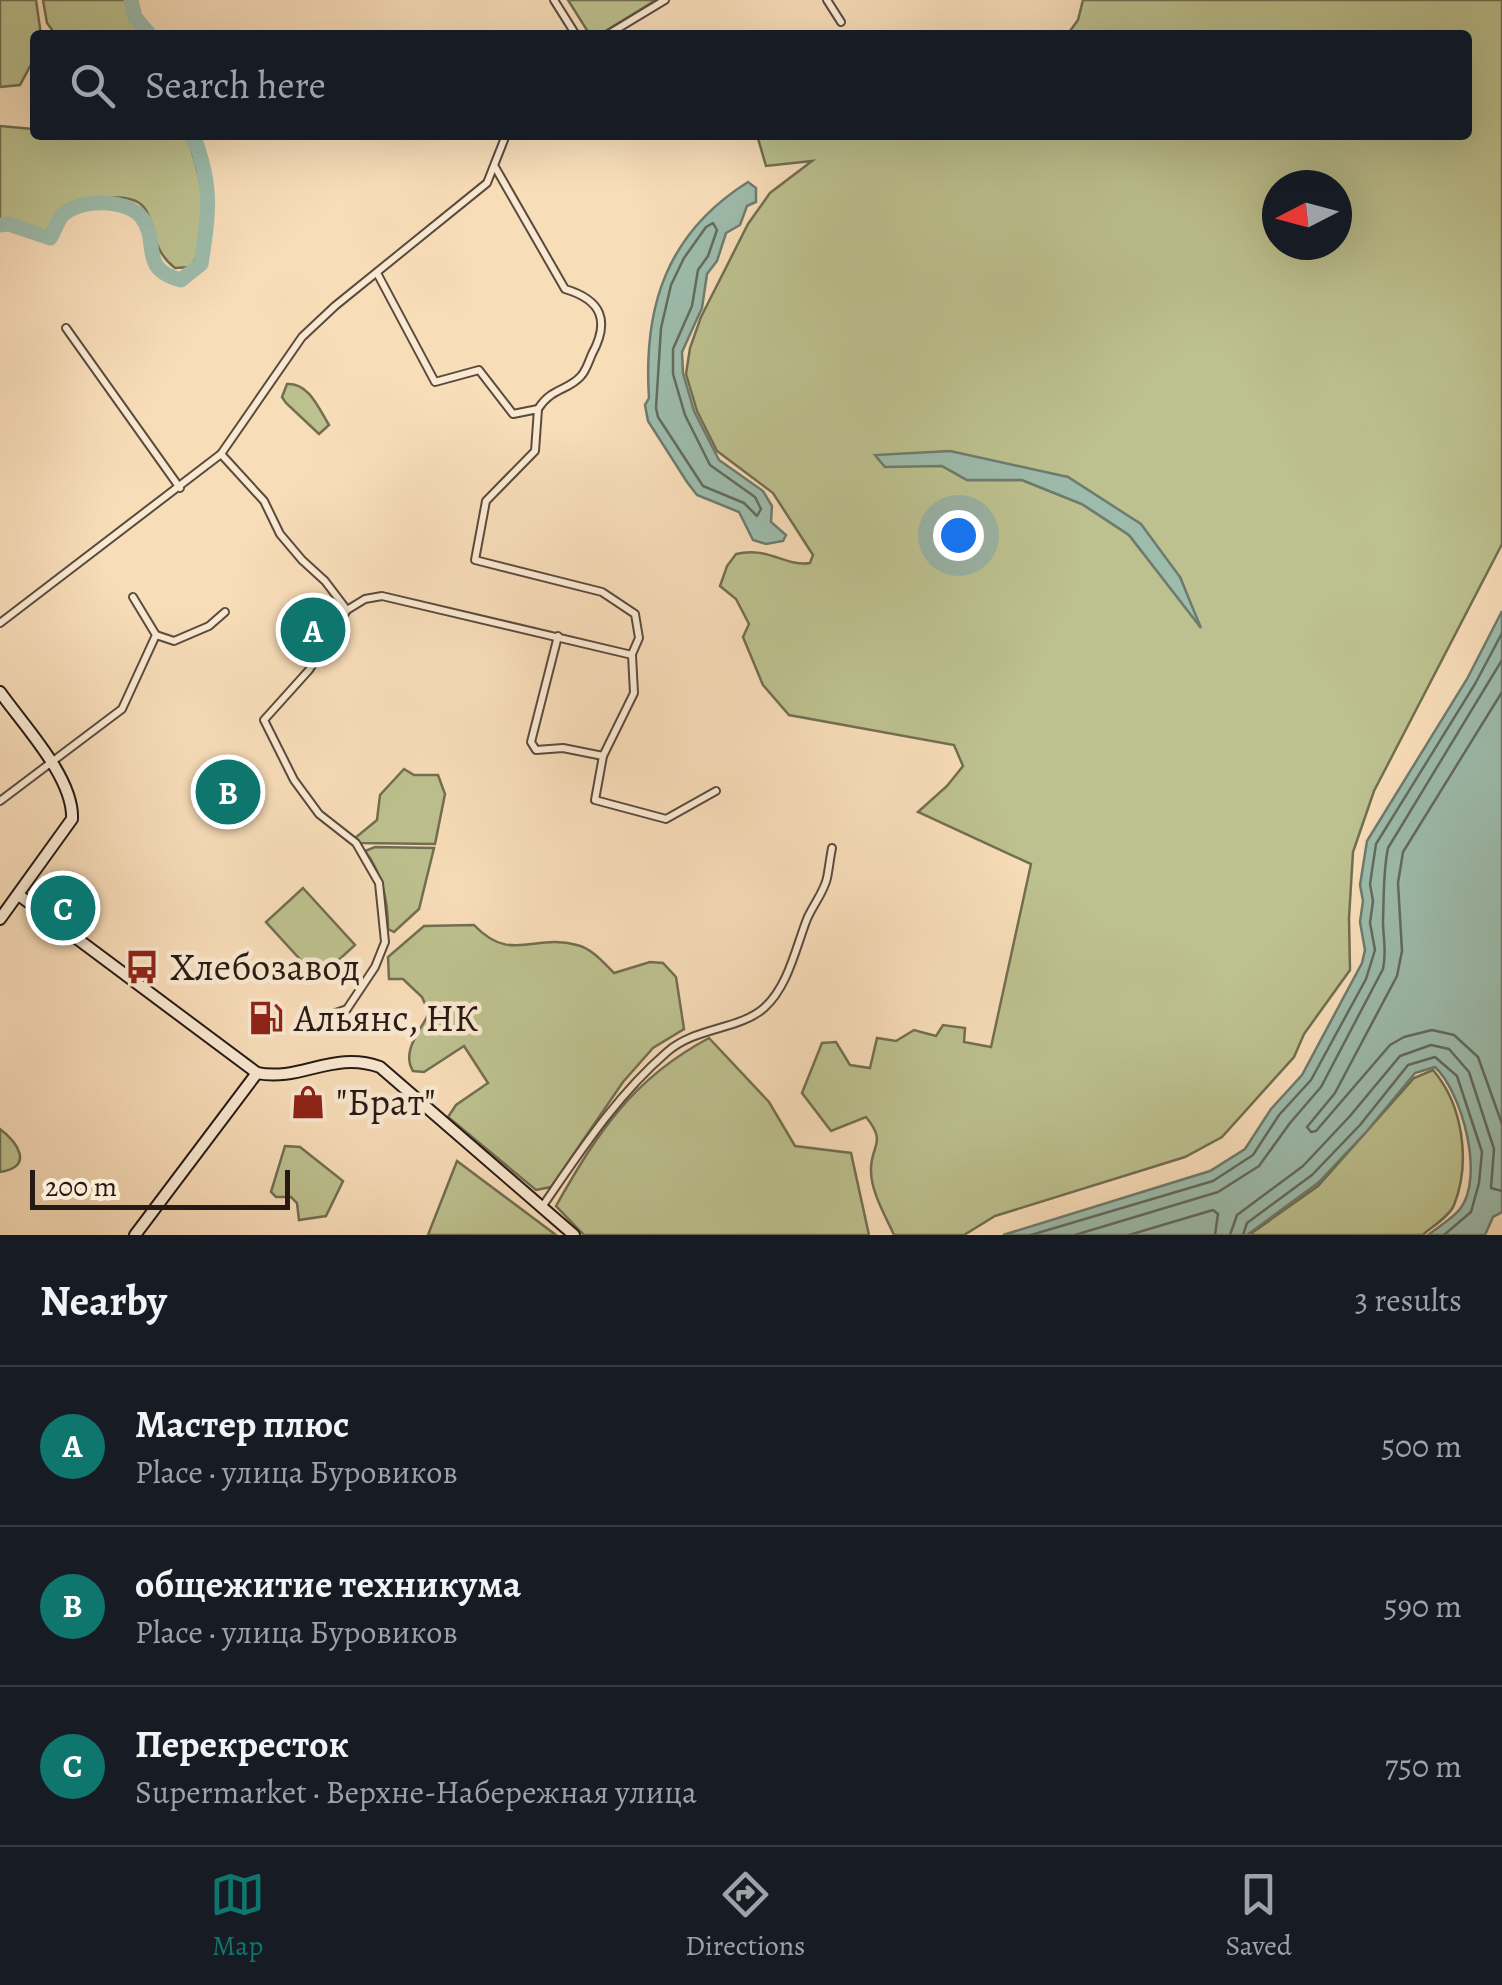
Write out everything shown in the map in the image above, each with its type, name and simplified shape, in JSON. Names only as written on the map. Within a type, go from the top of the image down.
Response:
[{"type":"street","points":[[554,0],[573,30]]},
{"type":"street","points":[[615,30],[664,0]]},
{"type":"street","points":[[827,0],[841,22]]},
{"type":"street","points":[[0,623],[221,454],[302,336],[486,183],[504,140]]},
{"type":"street","points":[[496,167],[565,289],[586,295],[598,309],[603,334],[580,378],[548,394],[538,409],[535,451],[486,501],[475,560],[602,592],[635,614],[639,638],[632,655],[634,694],[603,756],[595,800],[666,819],[716,791]]},
{"type":"street","points":[[378,273],[434,382],[480,370],[513,414],[538,409]]},
{"type":"street","points":[[66,328],[180,488]]},
{"type":"street","points":[[221,454],[264,501],[280,534],[325,580],[347,610]]},
{"type":"street","points":[[333,1014],[347,1008],[375,966],[385,942],[379,883],[356,843],[319,814],[294,780],[264,720],[309,670],[347,610],[365,598],[382,596],[632,655]]},
{"type":"street","points":[[132,597],[156,635],[174,641],[209,626],[225,612]]},
{"type":"street","points":[[0,801],[122,709],[156,635]]},
{"type":"street","points":[[558,636],[531,742],[536,750],[563,748],[603,756]]},
{"type":"street","points":[[0,692],[69,792],[72,819],[0,919]]},
{"type":"street","points":[[542,1207],[636,1079],[671,1048],[705,1030],[740,1021],[764,1008],[783,980],[826,882],[832,848]]},
{"type":"street","points":[[20,896],[257,1072],[279,1074],[351,1060],[380,1068],[574,1235]]},
{"type":"street","points":[[135,1235],[257,1072]]},
{"type":"green space","points":[[0,0],[36,0],[40,30],[30,30],[30,66],[20,85],[0,87]]},
{"type":"green space","points":[[43,0],[128,0],[138,30],[52,30]]},
{"type":"green space","points":[[568,0],[656,0],[607,30],[587,30]]},
{"type":"green space","points":[[1083,0],[1502,0],[1502,544],[1374,791],[1353,852],[1350,970],[1304,1034],[1294,1057],[1222,1137],[1185,1157],[995,1216],[964,1235],[894,1235],[872,1179],[871,1162],[877,1139],[872,1126],[866,1117],[831,1131],[802,1093],[822,1043],[836,1042],[850,1065],[870,1068],[877,1038],[896,1041],[914,1030],[936,1036],[943,1025],[965,1028],[964,1042],[991,1047],[1031,864],[918,812],[963,766],[954,745],[789,715],[763,685],[743,637],[749,624],[736,599],[720,586],[736,554],[758,553],[801,563],[810,563],[813,555],[773,493],[717,451],[697,411],[686,374],[701,317],[748,224],[770,193],[812,161],[766,166],[758,140],[1472,140],[1472,30],[1071,30]],"holes":[[[942,466],[1068,477],[1180,577],[1198,623],[1129,535],[1082,504],[1022,480],[967,480]]]},
{"type":"green space","points":[[0,126],[30,129],[30,140],[189,140],[201,184],[204,219],[199,252],[191,267],[175,268],[163,256],[149,217],[133,200],[116,197],[76,204],[59,214],[47,231],[0,219]]},
{"type":"green space","points":[[287,384],[301,387],[317,404],[329,425],[319,434],[282,397]]},
{"type":"green space","points":[[404,769],[414,775],[438,775],[445,794],[435,844],[360,843],[355,838],[377,820],[380,795]]},
{"type":"green space","points":[[375,847],[434,848],[419,909],[394,932],[388,929],[380,878],[365,851]]},
{"type":"green space","points":[[303,888],[355,945],[318,979],[266,922]]},
{"type":"green space","points":[[474,925],[500,943],[562,942],[582,947],[614,973],[650,962],[663,963],[676,977],[684,1029],[653,1048],[623,1082],[551,1187],[536,1190],[448,1117],[456,1105],[488,1083],[464,1046],[424,1072],[413,1071],[410,1064],[413,1042],[429,1013],[422,997],[403,979],[389,979],[388,957],[424,926]]},
{"type":"green space","points":[[709,1038],[769,1102],[795,1146],[851,1153],[869,1235],[584,1235],[556,1206],[619,1110],[659,1071]]},
{"type":"green space","points":[[1433,1070],[1451,1100],[1463,1153],[1459,1188],[1452,1209],[1442,1220],[1423,1235],[1249,1235],[1318,1186],[1414,1078]]},
{"type":"green space","points":[[0,1129],[17,1147],[20,1160],[11,1169],[0,1172]]},
{"type":"green space","points":[[285,1146],[300,1147],[343,1181],[326,1216],[299,1220],[297,1203],[291,1197],[276,1197],[271,1192]]},
{"type":"green space","points":[[457,1161],[556,1235],[428,1235]]},
{"type":"water","points":[[748,182],[756,188],[756,202],[747,206],[740,225],[726,233],[717,261],[707,274],[702,308],[682,352],[683,373],[694,411],[719,460],[763,491],[772,506],[771,522],[786,535],[783,541],[766,544],[753,540],[739,512],[697,495],[648,421],[645,405],[649,398],[651,333],[666,275],[679,248],[698,224]]},
{"type":"water","points":[[950,451],[1068,477],[1141,524],[1180,577],[1201,628],[1129,535],[1082,504],[1022,480],[967,480],[942,466],[885,467],[875,455]]},
{"type":"water","points":[[1502,611],[1502,1212],[1493,1217],[1485,1235],[1428,1235],[1460,1209],[1470,1177],[1461,1114],[1454,1095],[1435,1067],[1415,1073],[1318,1183],[1247,1235],[1003,1235],[1210,1171],[1245,1149],[1271,1109],[1302,1075],[1362,963],[1365,950],[1360,885],[1367,841],[1467,679]]},
{"type":"waterway","points":[[131,0],[135,17],[146,30]]},
{"type":"waterway","points":[[0,225],[50,238],[61,217],[78,206],[102,203],[126,207],[135,211],[147,227],[159,269],[181,280],[201,264],[207,214],[204,169],[195,140]]},
{"type":"place","name":"Мастер плюс","points":[[313,630]]},
{"type":"place","name":"общежитие техникума","points":[[228,792]]},
{"type":"place","name":"Перекресток","points":[[63,908]]},
{"type":"place","name":"Хлебозавод","points":[[142,967]]},
{"type":"place","name":"Альянс, НК","points":[[266,1018]]},
{"type":"place","name":"\"Брат\"","points":[[308,1102]]}]
